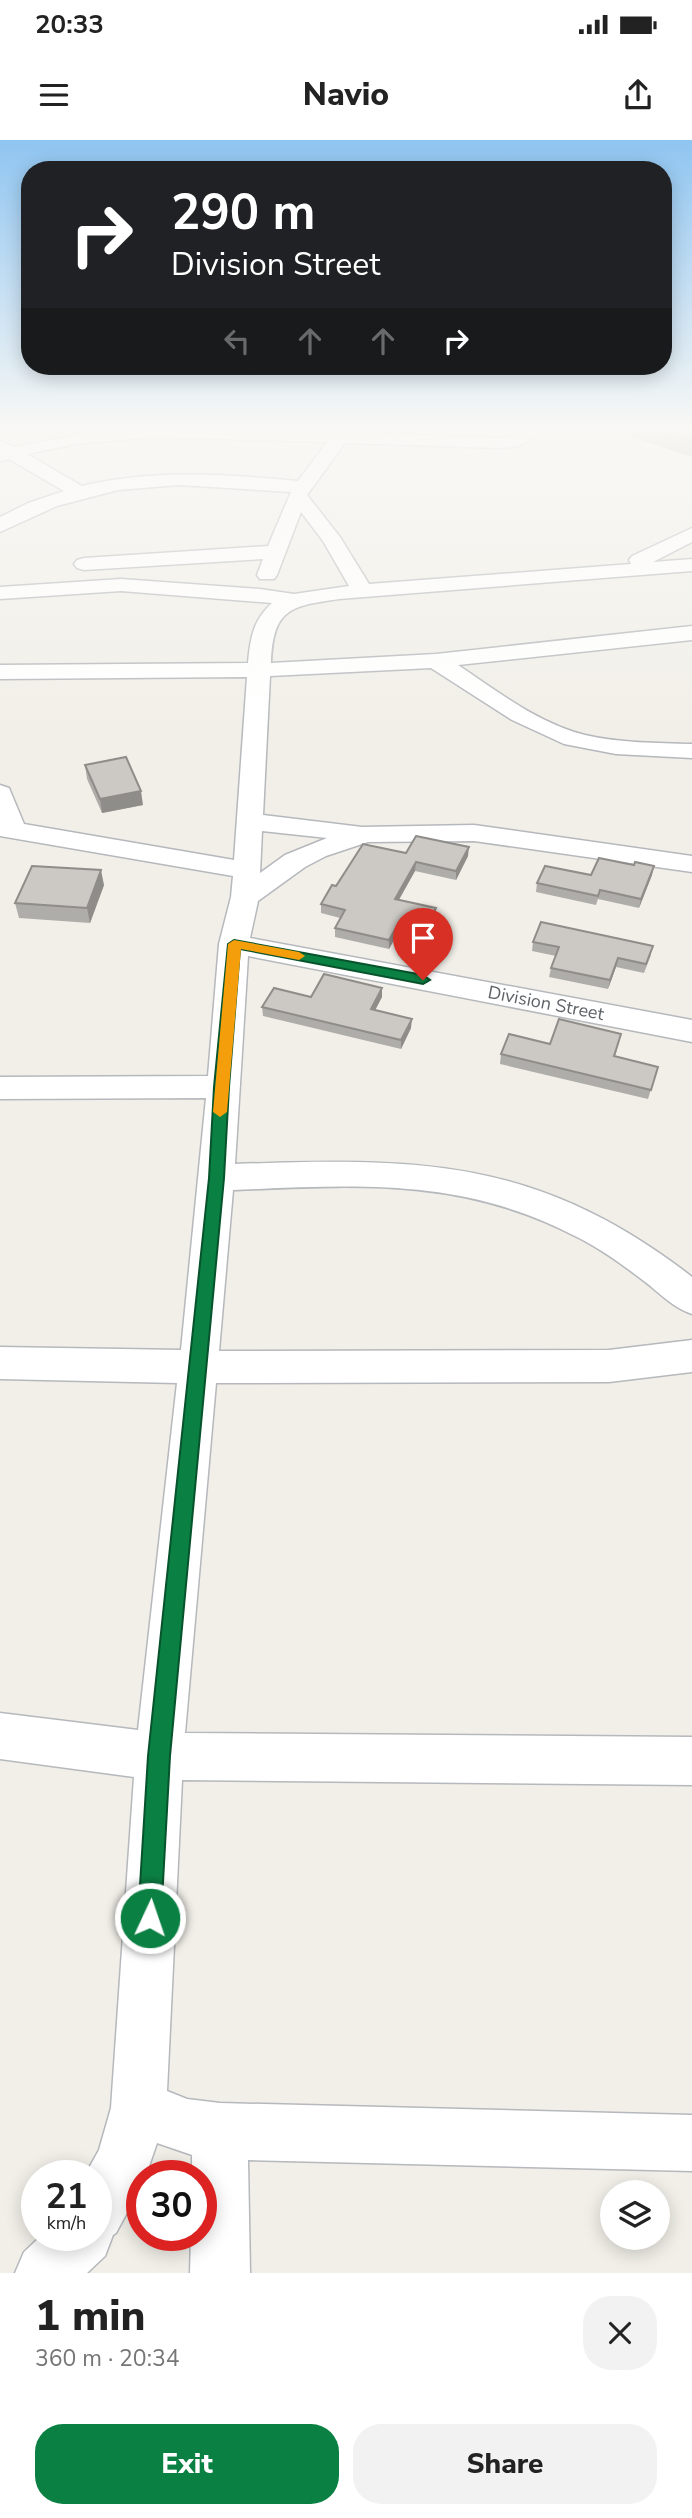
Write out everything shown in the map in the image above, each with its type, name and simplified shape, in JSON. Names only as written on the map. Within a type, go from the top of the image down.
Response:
[{"type":"street","points":[[112,2183],[124,2161],[139,2108],[159,1756],[217,1178],[221,1087],[234,944],[245,884],[261,637],[266,619],[279,606],[275,552],[284,530]]},
{"type":"street","points":[[325,530],[362,590]]},
{"type":"street","points":[[61,565],[275,552]]},
{"type":"street","points":[[0,593],[121,585],[277,598],[610,570],[679,554]]},
{"type":"street","points":[[0,672],[260,670],[436,661],[692,633]]},
{"type":"street","points":[[436,661],[499,702],[572,738],[594,743],[692,751]]},
{"type":"street","points":[[0,793],[6,828],[245,884],[316,850],[366,834]]},
{"type":"street","points":[[248,821],[366,834],[474,833],[692,864]]},
{"type":"street","name":"Division Street","points":[[234,944],[692,1031]]},
{"type":"street","points":[[0,1087],[221,1087]]},
{"type":"street","points":[[217,1178],[332,1174],[412,1177],[483,1186],[536,1203],[581,1224],[628,1250],[671,1280],[692,1299]]},
{"type":"street","points":[[0,1363],[198,1367],[609,1366],[692,1356]]},
{"type":"street","points":[[0,1736],[159,1756],[692,1761]]},
{"type":"street","points":[[139,2108],[187,2127],[220,2131],[692,2143]]},
{"type":"street","points":[[220,2131],[220,2273]]},
{"type":"street","points":[[45,2273],[68,2251]]},
{"type":"building","points":[[126,757],[141,791],[100,799],[85,765]]},
{"type":"building","points":[[416,836],[469,847],[456,871],[416,862],[395,899],[436,908],[427,926],[401,919],[389,940],[335,928],[345,910],[321,904],[363,844],[406,853]]},
{"type":"building","points":[[599,858],[654,866],[641,899],[600,890],[598,896],[537,883],[545,866],[591,875]]},
{"type":"building","points":[[32,866],[101,870],[87,908],[15,903]]},
{"type":"building","points":[[541,922],[653,946],[646,964],[618,958],[610,980],[551,968],[559,947],[533,942]]},
{"type":"building","points":[[324,974],[382,988],[371,1009],[412,1019],[401,1040],[262,1007],[274,988],[311,997]]},
{"type":"building","points":[[559,1019],[621,1034],[614,1056],[658,1067],[651,1090],[501,1054],[509,1034],[550,1044]]},
{"type":"slow traffic","points":[[220,1112],[234,944],[299,956]]},
{"type":"route","points":[[150,1918],[159,1756],[217,1178],[221,1087],[234,944],[423,980]]}]
